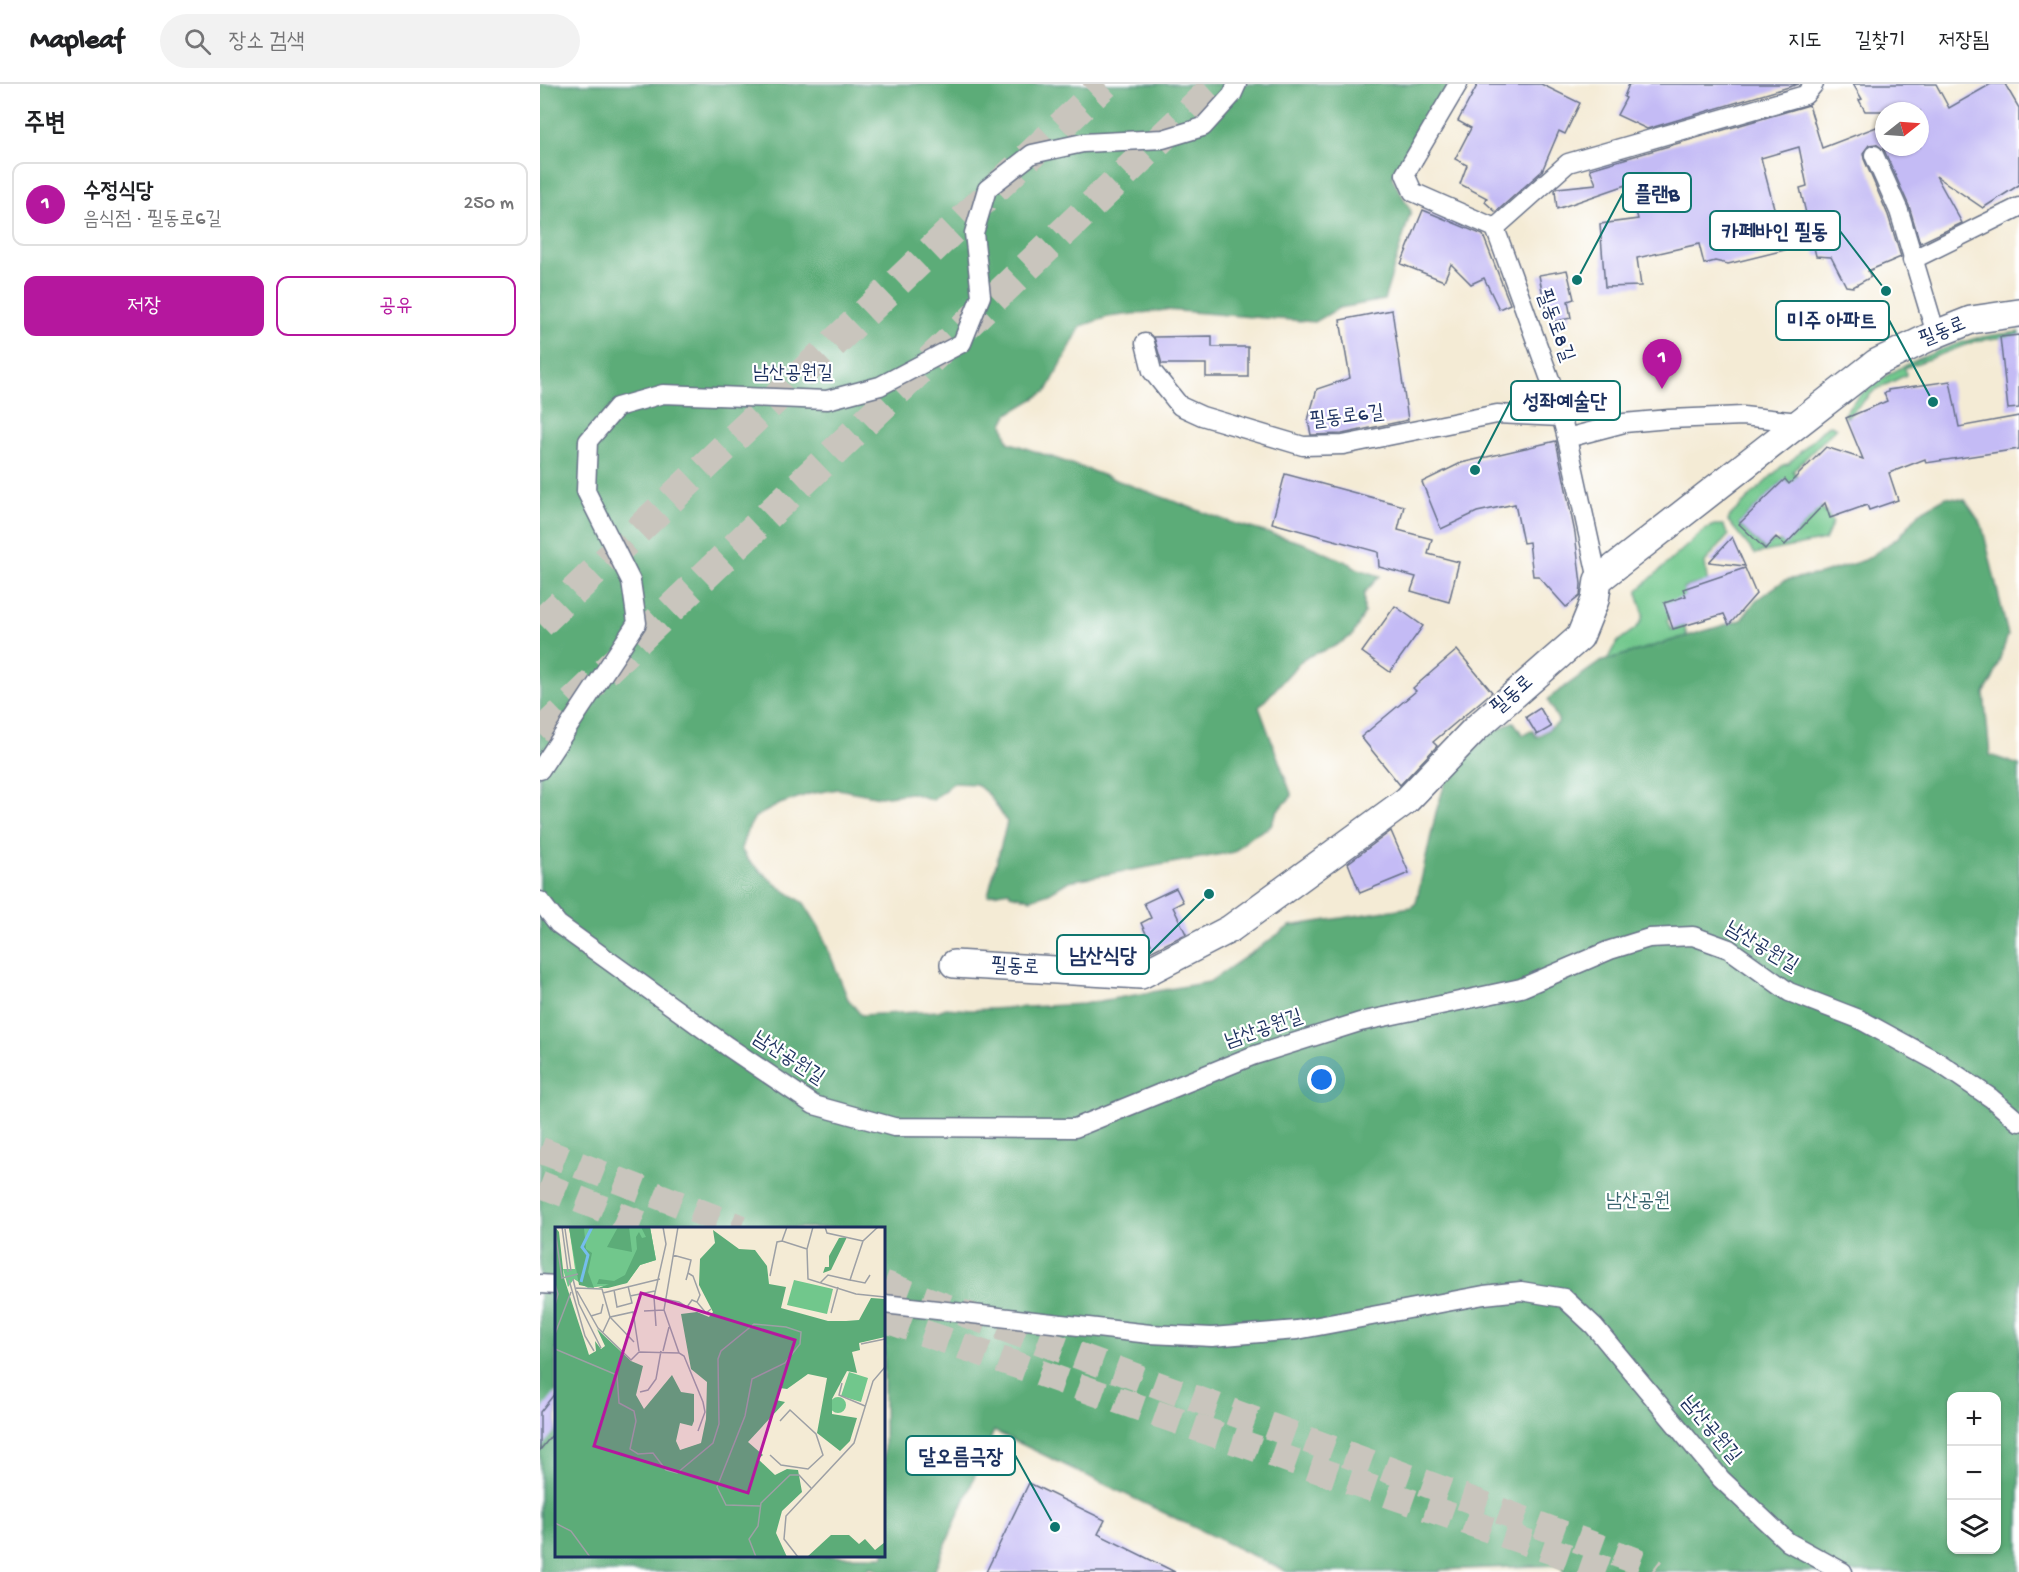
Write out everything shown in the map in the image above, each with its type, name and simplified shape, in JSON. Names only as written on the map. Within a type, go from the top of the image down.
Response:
[{"type":"street","name":"남산공원길","points":[[540,770],[637,623],[631,581],[586,491],[588,441],[617,407],[663,394],[827,400],[880,386],[890,381],[962,343],[981,297],[974,233],[987,189],[1032,154],[1083,143],[1163,139],[1203,127],[1232,95],[1237,84]]},
{"type":"street","points":[[1458,84],[1405,174],[1413,192],[1495,228],[1568,163],[1805,95],[1814,84]]},
{"type":"street","points":[[1874,155],[1899,211],[1936,334]]},
{"type":"street","points":[[1912,260],[2019,207]]},
{"type":"street","name":"필동로8길","points":[[1495,228],[1555,393],[1598,580]]},
{"type":"street","name":"필동로","points":[[954,964],[1141,975],[1230,929],[1407,800],[1475,729],[1580,637],[1595,600],[1598,580],[1799,422],[1876,363],[1971,320],[2019,313]]},
{"type":"street","name":"필동로6길","points":[[1145,343],[1152,371],[1180,406],[1202,416],[1303,446],[1343,445],[1497,414],[1561,417]]},
{"type":"street","points":[[1567,438],[1624,423],[1669,419],[1743,416],[1799,422]]},
{"type":"street","name":"남산공원길","points":[[540,902],[558,924],[727,1046],[814,1105],[894,1127],[1075,1128],[1252,1056],[1360,1022],[1521,988],[1610,950],[1649,938],[1693,936],[1729,950],[1789,992],[1860,1019],[1938,1062],[1990,1098],[2019,1122]]},
{"type":"street","points":[[540,1284],[555,1285]]},
{"type":"street","name":"남산공원길","points":[[885,1304],[1150,1334],[1212,1337],[1297,1330],[1484,1295],[1521,1291],[1564,1298],[1594,1326],[1721,1479],[1788,1542],[1843,1572]]},
{"type":"green space","name":"남산공원","points":[[540,84],[1449,84],[1392,177],[1411,211],[1384,300],[1339,308],[1315,322],[1166,310],[1108,317],[1081,326],[1047,391],[1008,414],[1003,424],[1008,442],[1230,522],[1303,543],[1351,564],[1353,567],[1380,576],[1364,593],[1364,614],[1352,636],[1333,647],[1304,658],[1259,707],[1292,796],[1277,811],[1271,826],[1249,838],[1234,852],[1069,881],[1049,893],[1031,899],[1010,894],[1009,891],[988,895],[1007,822],[990,796],[976,784],[953,783],[933,800],[911,793],[880,797],[838,789],[809,794],[780,804],[755,817],[746,833],[741,849],[748,860],[779,887],[804,903],[819,927],[848,999],[861,1015],[938,1011],[946,1008],[971,1010],[1083,1004],[1209,982],[1290,926],[1411,907],[1416,903],[1436,812],[1446,780],[1488,735],[1512,722],[1522,734],[1532,730],[1537,737],[1558,723],[1548,701],[1549,698],[1600,662],[1741,620],[1756,600],[1785,580],[1820,574],[1865,560],[1900,536],[1920,512],[1946,497],[1965,500],[1982,525],[2008,635],[1993,679],[1984,693],[1990,755],[2019,765],[2019,1572],[1563,1572],[1562,1565],[1440,1570],[1440,1572],[1287,1572],[994,1431],[934,1572],[881,1572],[870,1566],[867,1572],[540,1572]]},
{"type":"green space","points":[[2019,332],[2019,335],[1976,341],[1905,368],[1906,375],[1875,390],[1846,418],[1844,414],[1868,388],[1920,358],[1973,339]]},
{"type":"green space","points":[[1831,425],[1836,428],[1793,471],[1833,522],[1825,540],[1755,554],[1728,521],[1730,516],[1827,426]],"holes":[[[1785,479],[1816,512],[1785,545],[1782,542],[1772,542],[1764,549],[1739,524]]]},
{"type":"green space","points":[[1714,525],[1723,525],[1729,535],[1705,562],[1708,587],[1703,588],[1701,583],[1683,588],[1686,596],[1667,620],[1671,630],[1684,625],[1687,636],[1607,660],[1620,640],[1640,624],[1643,611],[1638,598],[1638,590],[1704,530]]},
{"type":"building","points":[[1478,84],[1541,84],[1580,103],[1565,134],[1559,131],[1542,171],[1496,212],[1485,202],[1487,198],[1460,184],[1467,165],[1455,159],[1471,128],[1458,121]]},
{"type":"building","points":[[1629,84],[1799,84],[1647,129],[1617,115],[1626,98],[1624,97]]},
{"type":"building","points":[[1853,84],[1936,84],[1949,108],[1991,84],[2005,84],[2019,108],[2019,185],[1983,208],[1936,176],[1962,223],[1920,243],[1909,206],[1887,156],[1929,156],[1929,102],[1875,102],[1875,111],[1865,111],[1859,100],[1862,99]]},
{"type":"building","points":[[1809,105],[1822,148],[1875,127],[1875,144],[1869,145],[1863,153],[1864,159],[1888,215],[1901,257],[1868,271],[1871,277],[1853,287],[1846,286],[1831,257],[1816,256],[1800,188],[1807,186],[1799,147],[1761,158],[1785,250],[1728,264],[1715,261],[1704,264],[1699,244],[1637,258],[1641,286],[1605,287],[1600,224],[1638,219],[1629,184],[1557,209],[1555,190],[1557,188],[1596,184],[1590,169]]},
{"type":"building","points":[[1423,210],[1483,235],[1510,304],[1499,309],[1484,278],[1471,284],[1451,264],[1444,281],[1401,264]]},
{"type":"building","points":[[1567,270],[1574,299],[1568,301],[1571,318],[1552,322],[1548,306],[1545,307],[1539,275]]},
{"type":"building","points":[[1392,310],[1408,420],[1342,434],[1311,435],[1308,420],[1317,389],[1350,378],[1340,320]]},
{"type":"building","points":[[2019,335],[2019,408],[2008,409],[2000,337]]},
{"type":"building","points":[[1212,336],[1212,347],[1248,347],[1248,377],[1206,377],[1206,364],[1162,364],[1154,337]]},
{"type":"building","points":[[1950,381],[1959,427],[2019,416],[2019,449],[1926,463],[1925,459],[1889,473],[1898,500],[1869,510],[1867,505],[1830,518],[1825,503],[1785,545],[1776,537],[1765,549],[1739,524],[1785,479],[1789,484],[1826,447],[1863,459],[1846,418],[1887,401],[1884,393],[1888,390]]},
{"type":"building","points":[[1556,441],[1575,533],[1581,584],[1580,596],[1566,607],[1538,576],[1533,576],[1529,542],[1523,543],[1515,504],[1477,512],[1441,529],[1422,482],[1461,463]]},
{"type":"building","points":[[1285,474],[1404,506],[1398,530],[1432,539],[1428,554],[1459,562],[1449,602],[1411,591],[1416,577],[1379,567],[1378,552],[1272,523]]},
{"type":"building","points":[[1732,537],[1745,566],[1709,562]]},
{"type":"building","points":[[1745,568],[1756,594],[1729,625],[1724,614],[1673,629],[1664,603],[1686,596],[1683,589]]},
{"type":"building","points":[[1395,606],[1423,626],[1390,672],[1362,652]]},
{"type":"building","points":[[1457,650],[1492,692],[1433,742],[1437,746],[1400,785],[1361,737],[1416,691],[1413,688]]},
{"type":"building","points":[[1540,708],[1551,727],[1537,735],[1526,717]]},
{"type":"building","points":[[1391,831],[1409,873],[1360,893],[1348,863]]},
{"type":"building","points":[[1176,888],[1183,902],[1173,907],[1186,934],[1150,952],[1147,945],[1151,944],[1141,923],[1151,918],[1144,903]]},
{"type":"building","points":[[555,1393],[555,1431],[540,1450],[540,1412]]},
{"type":"building","points":[[1029,1483],[1105,1520],[1098,1534],[1175,1572],[986,1572]]},
{"type":"tunnel","points":[[540,624],[1105,84]]},
{"type":"tunnel","points":[[540,734],[1218,84]]},
{"type":"tunnel","points":[[540,1150],[738,1227]]},
{"type":"tunnel","points":[[540,1184],[648,1227]]},
{"type":"tunnel","points":[[885,1284],[1642,1563],[1654,1572]]},
{"type":"tunnel","points":[[885,1319],[1612,1572]]},
{"type":"place","name":"플랜B","points":[[1577,280]]},
{"type":"place","name":"카페바인 필동","points":[[1886,291]]},
{"type":"place","name":"수정식당","points":[[1662,389]]},
{"type":"place","name":"미주 아파트","points":[[1933,402]]},
{"type":"place","name":"성좌예술단","points":[[1475,470]]},
{"type":"place","name":"남산식당","points":[[1209,894]]},
{"type":"place","name":"달오름극장","points":[[1055,1527]]}]
